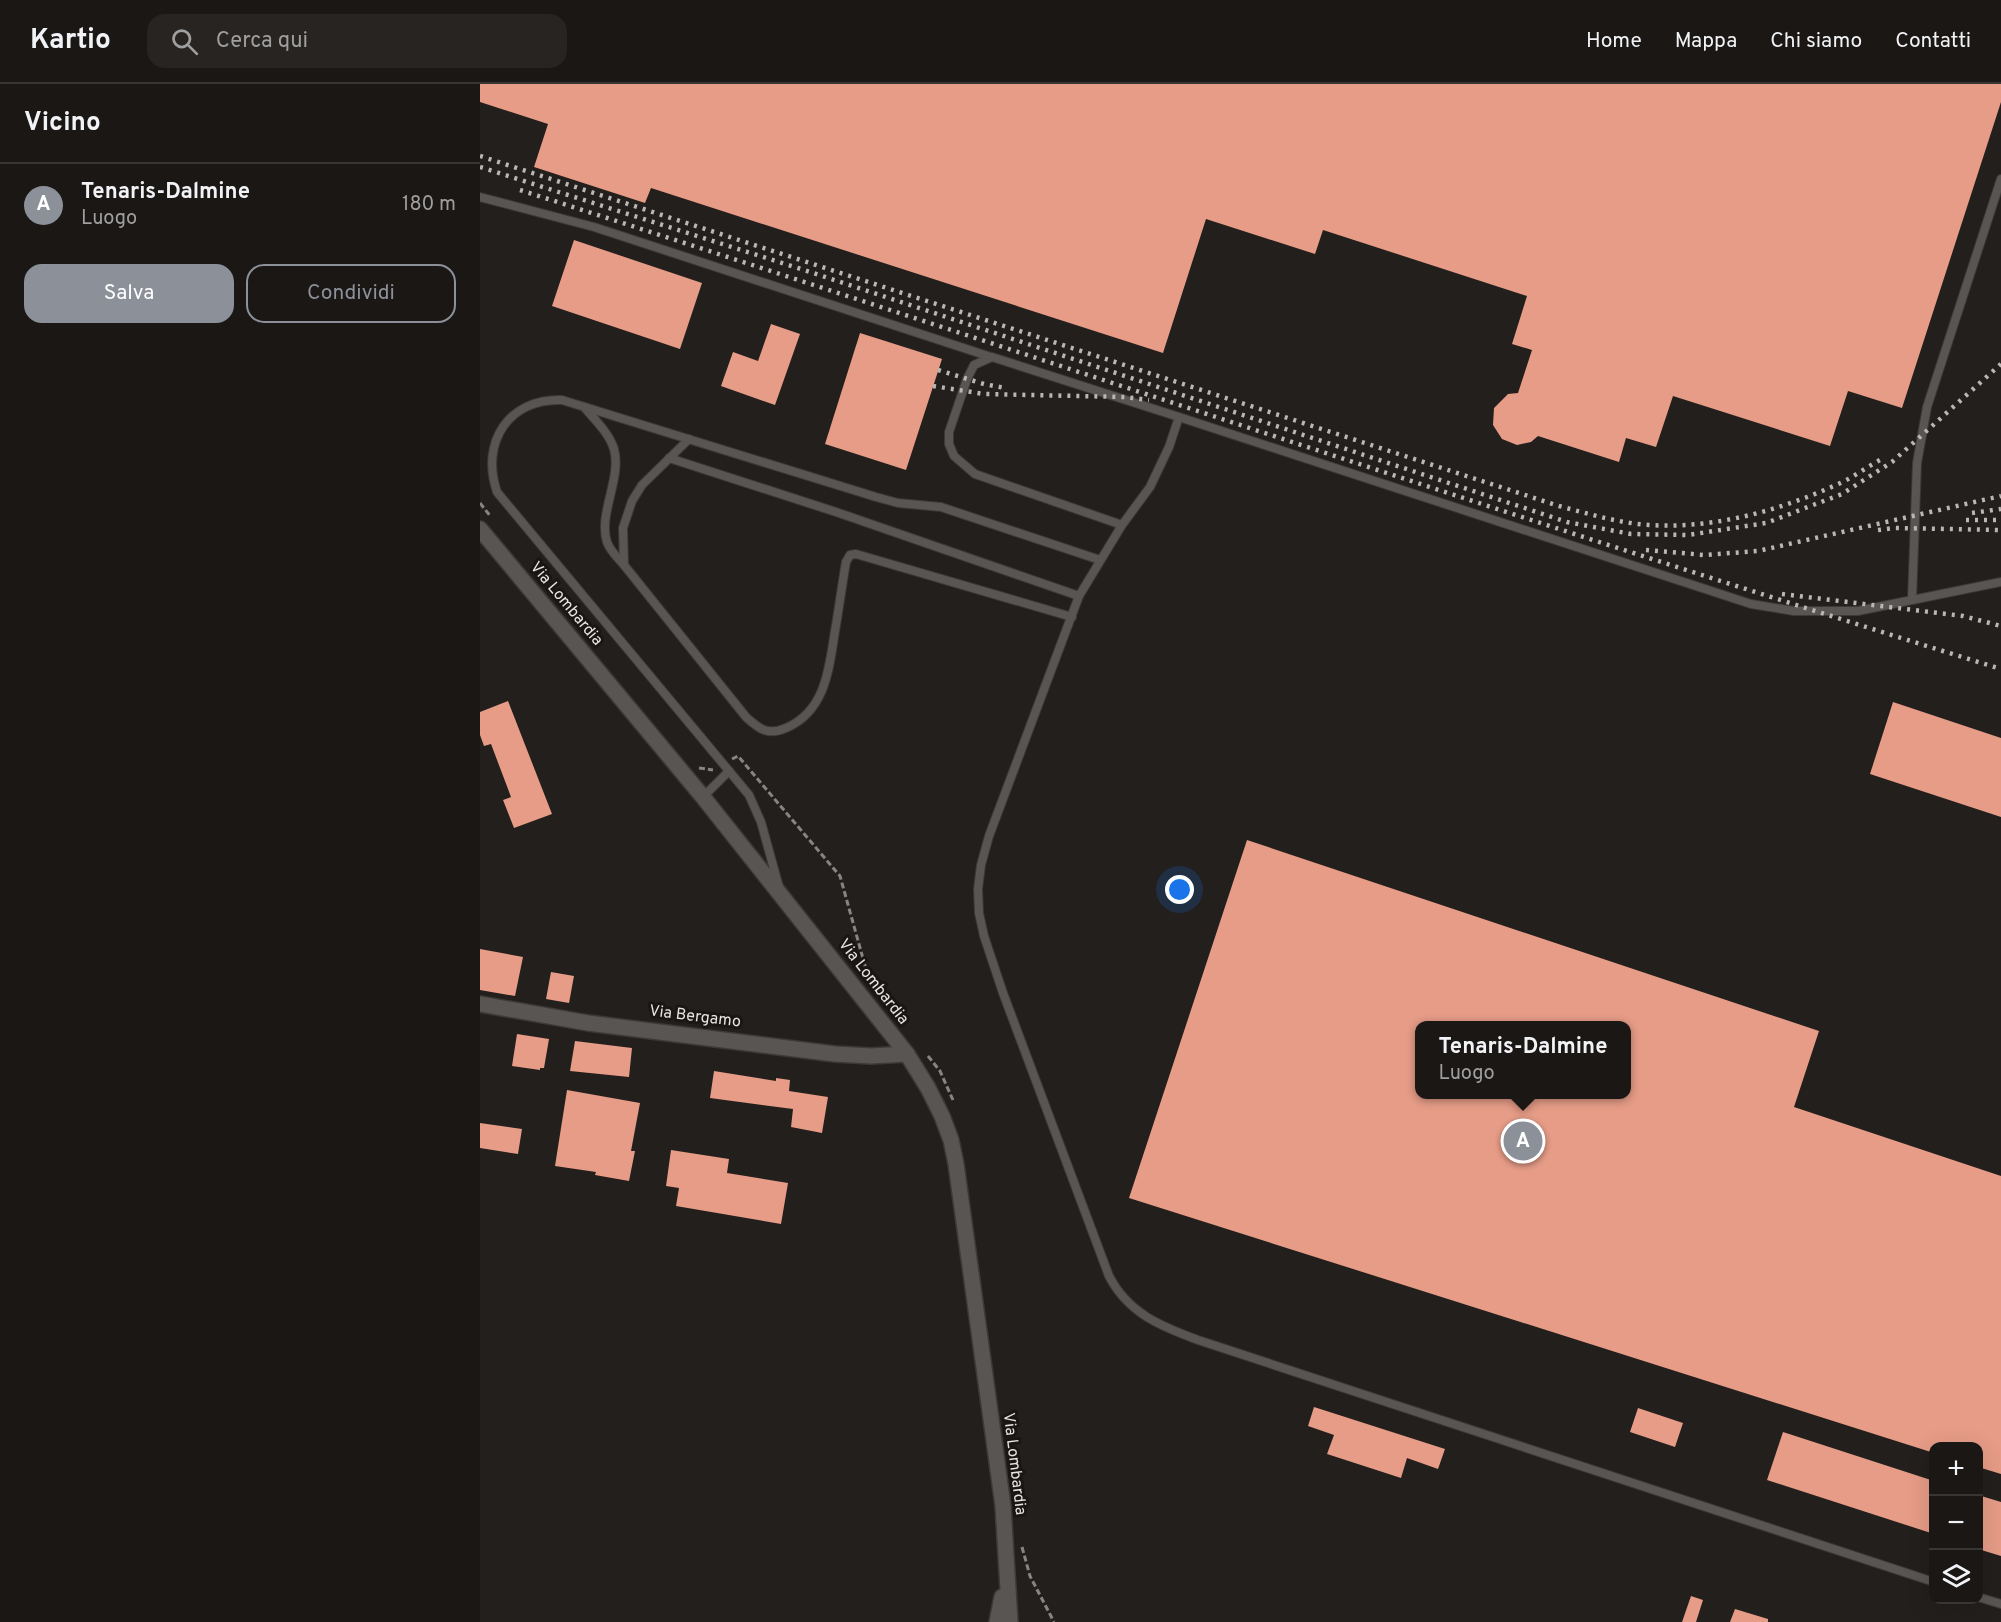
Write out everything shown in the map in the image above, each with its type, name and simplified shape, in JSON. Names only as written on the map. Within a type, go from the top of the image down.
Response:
[{"type":"street","name":"Via Lombardia","points":[[480,528],[703,797],[908,1054],[942,1116],[955,1157],[1003,1506],[1010,1622]]},
{"type":"street","name":"Via Bergamo","points":[[480,1004],[575,1021],[835,1053],[871,1056],[908,1054]]},
{"type":"street","name":"Via Lombardia","points":[[997,1622],[1006,1561]]},
{"type":"lane","points":[[1912,600],[1917,463],[1927,407],[2001,179]]},
{"type":"lane","points":[[480,197],[594,227],[1751,604],[1794,611],[1858,611],[2001,582]]},
{"type":"lane","points":[[992,357],[974,365],[967,379],[949,432],[949,444],[954,456],[975,474],[1122,525]]},
{"type":"lane","points":[[781,894],[758,813],[748,795],[497,492],[488,470],[489,447],[501,425],[529,404],[551,399],[562,400],[884,500],[941,507],[1100,560]]},
{"type":"lane","points":[[583,406],[613,447],[615,468],[606,535],[608,545],[746,717],[759,729],[772,732],[793,725],[809,712],[823,689],[829,669],[846,562],[853,554],[1071,617]]},
{"type":"lane","points":[[1179,417],[1169,447],[1150,487],[1122,525],[1079,596],[989,836],[979,874],[978,905],[984,936],[1006,1004],[1109,1276],[1123,1299],[1153,1321],[1198,1340],[1929,1580]]},
{"type":"lane","points":[[624,565],[622,536],[628,510],[642,485],[689,439]]},
{"type":"lane","points":[[669,458],[836,512],[1079,596]]},
{"type":"lane","points":[[703,797],[729,771]]},
{"type":"lane","points":[[1983,1599],[2001,1604]]},
{"type":"path","points":[[480,503],[494,521]]},
{"type":"path","points":[[695,766],[711,771],[738,756],[840,876],[867,978],[874,987]]},
{"type":"path","points":[[925,1053],[940,1071],[954,1102]]},
{"type":"path","points":[[1021,1539],[1030,1576],[1054,1622]]},
{"type":"building","points":[[480,84],[2001,84],[2001,102],[1902,408],[1848,391],[1830,446],[1673,396],[1656,447],[1626,438],[1619,462],[1538,436],[1531,442],[1517,445],[1502,439],[1493,425],[1494,408],[1508,394],[1518,393],[1532,350],[1512,344],[1527,296],[1323,230],[1315,254],[1206,219],[1163,353],[651,188],[645,203],[534,167],[548,124],[480,102]]},
{"type":"building","points":[[574,240],[702,283],[680,349],[552,306]]},
{"type":"building","points":[[771,324],[800,334],[775,405],[721,386],[733,352],[758,361]]},
{"type":"building","points":[[860,333],[942,359],[906,470],[825,444]]},
{"type":"building","points":[[508,701],[552,814],[514,828],[503,800],[511,797],[491,744],[484,746],[480,735],[480,712]]},
{"type":"building","points":[[1893,702],[2001,738],[2001,817],[1870,774]]},
{"type":"building","points":[[1247,840],[1819,1031],[1794,1107],[2001,1176],[2001,1474],[1983,1469],[1983,1442],[1929,1442],[1929,1451],[1129,1198]]},
{"type":"building","points":[[480,949],[523,957],[515,996],[480,990]]},
{"type":"building","points":[[551,972],[574,976],[569,1003],[546,999]]},
{"type":"building","points":[[517,1034],[549,1039],[544,1068],[540,1070],[512,1066]]},
{"type":"building","points":[[575,1041],[632,1048],[629,1077],[570,1071]]},
{"type":"building","points":[[714,1071],[776,1081],[776,1078],[790,1080],[789,1091],[828,1097],[822,1133],[791,1127],[793,1109],[710,1098]]},
{"type":"building","points":[[567,1090],[640,1103],[631,1151],[635,1151],[629,1181],[595,1175],[596,1172],[555,1166]]},
{"type":"building","points":[[480,1123],[522,1129],[518,1154],[480,1148]]},
{"type":"building","points":[[671,1150],[729,1159],[727,1173],[788,1183],[781,1224],[676,1206],[679,1188],[666,1186]]},
{"type":"building","points":[[1314,1407],[1445,1449],[1438,1469],[1407,1458],[1401,1478],[1327,1454],[1334,1435],[1308,1426]]},
{"type":"building","points":[[1638,1408],[1683,1423],[1675,1447],[1630,1432]]},
{"type":"building","points":[[1783,1432],[1929,1479],[1929,1532],[1767,1480]]},
{"type":"building","points":[[1983,1497],[2001,1502],[2001,1556],[1983,1551]]},
{"type":"building","points":[[1691,1596],[1703,1600],[1696,1622],[1682,1622]]},
{"type":"building","points":[[1735,1609],[1768,1619],[1768,1622],[1730,1622]]},
{"type":"railway","points":[[480,156],[1559,506],[1615,520],[1649,525],[1673,525],[1697,524],[1745,516],[1814,494],[1847,480],[1880,460]]},
{"type":"railway","points":[[480,167],[801,269],[1567,522],[1631,534],[1688,535],[1766,523],[1842,494],[1892,462],[2001,364]]},
{"type":"railway","points":[[520,190],[1630,552],[2001,669]]},
{"type":"railway","points":[[938,370],[1005,388]]},
{"type":"railway","points":[[933,386],[984,394],[1125,397],[1149,400]]},
{"type":"railway","points":[[1646,550],[1704,555],[1758,551],[2001,496]]},
{"type":"railway","points":[[1972,513],[2001,509]]},
{"type":"railway","points":[[1966,520],[2001,520]]},
{"type":"railway","points":[[1878,530],[1895,528],[2001,530]]},
{"type":"railway","points":[[1782,594],[1963,616],[2001,626]]},
{"type":"place","name":"Tenaris-Dalmine","points":[[1523,1141]]}]
